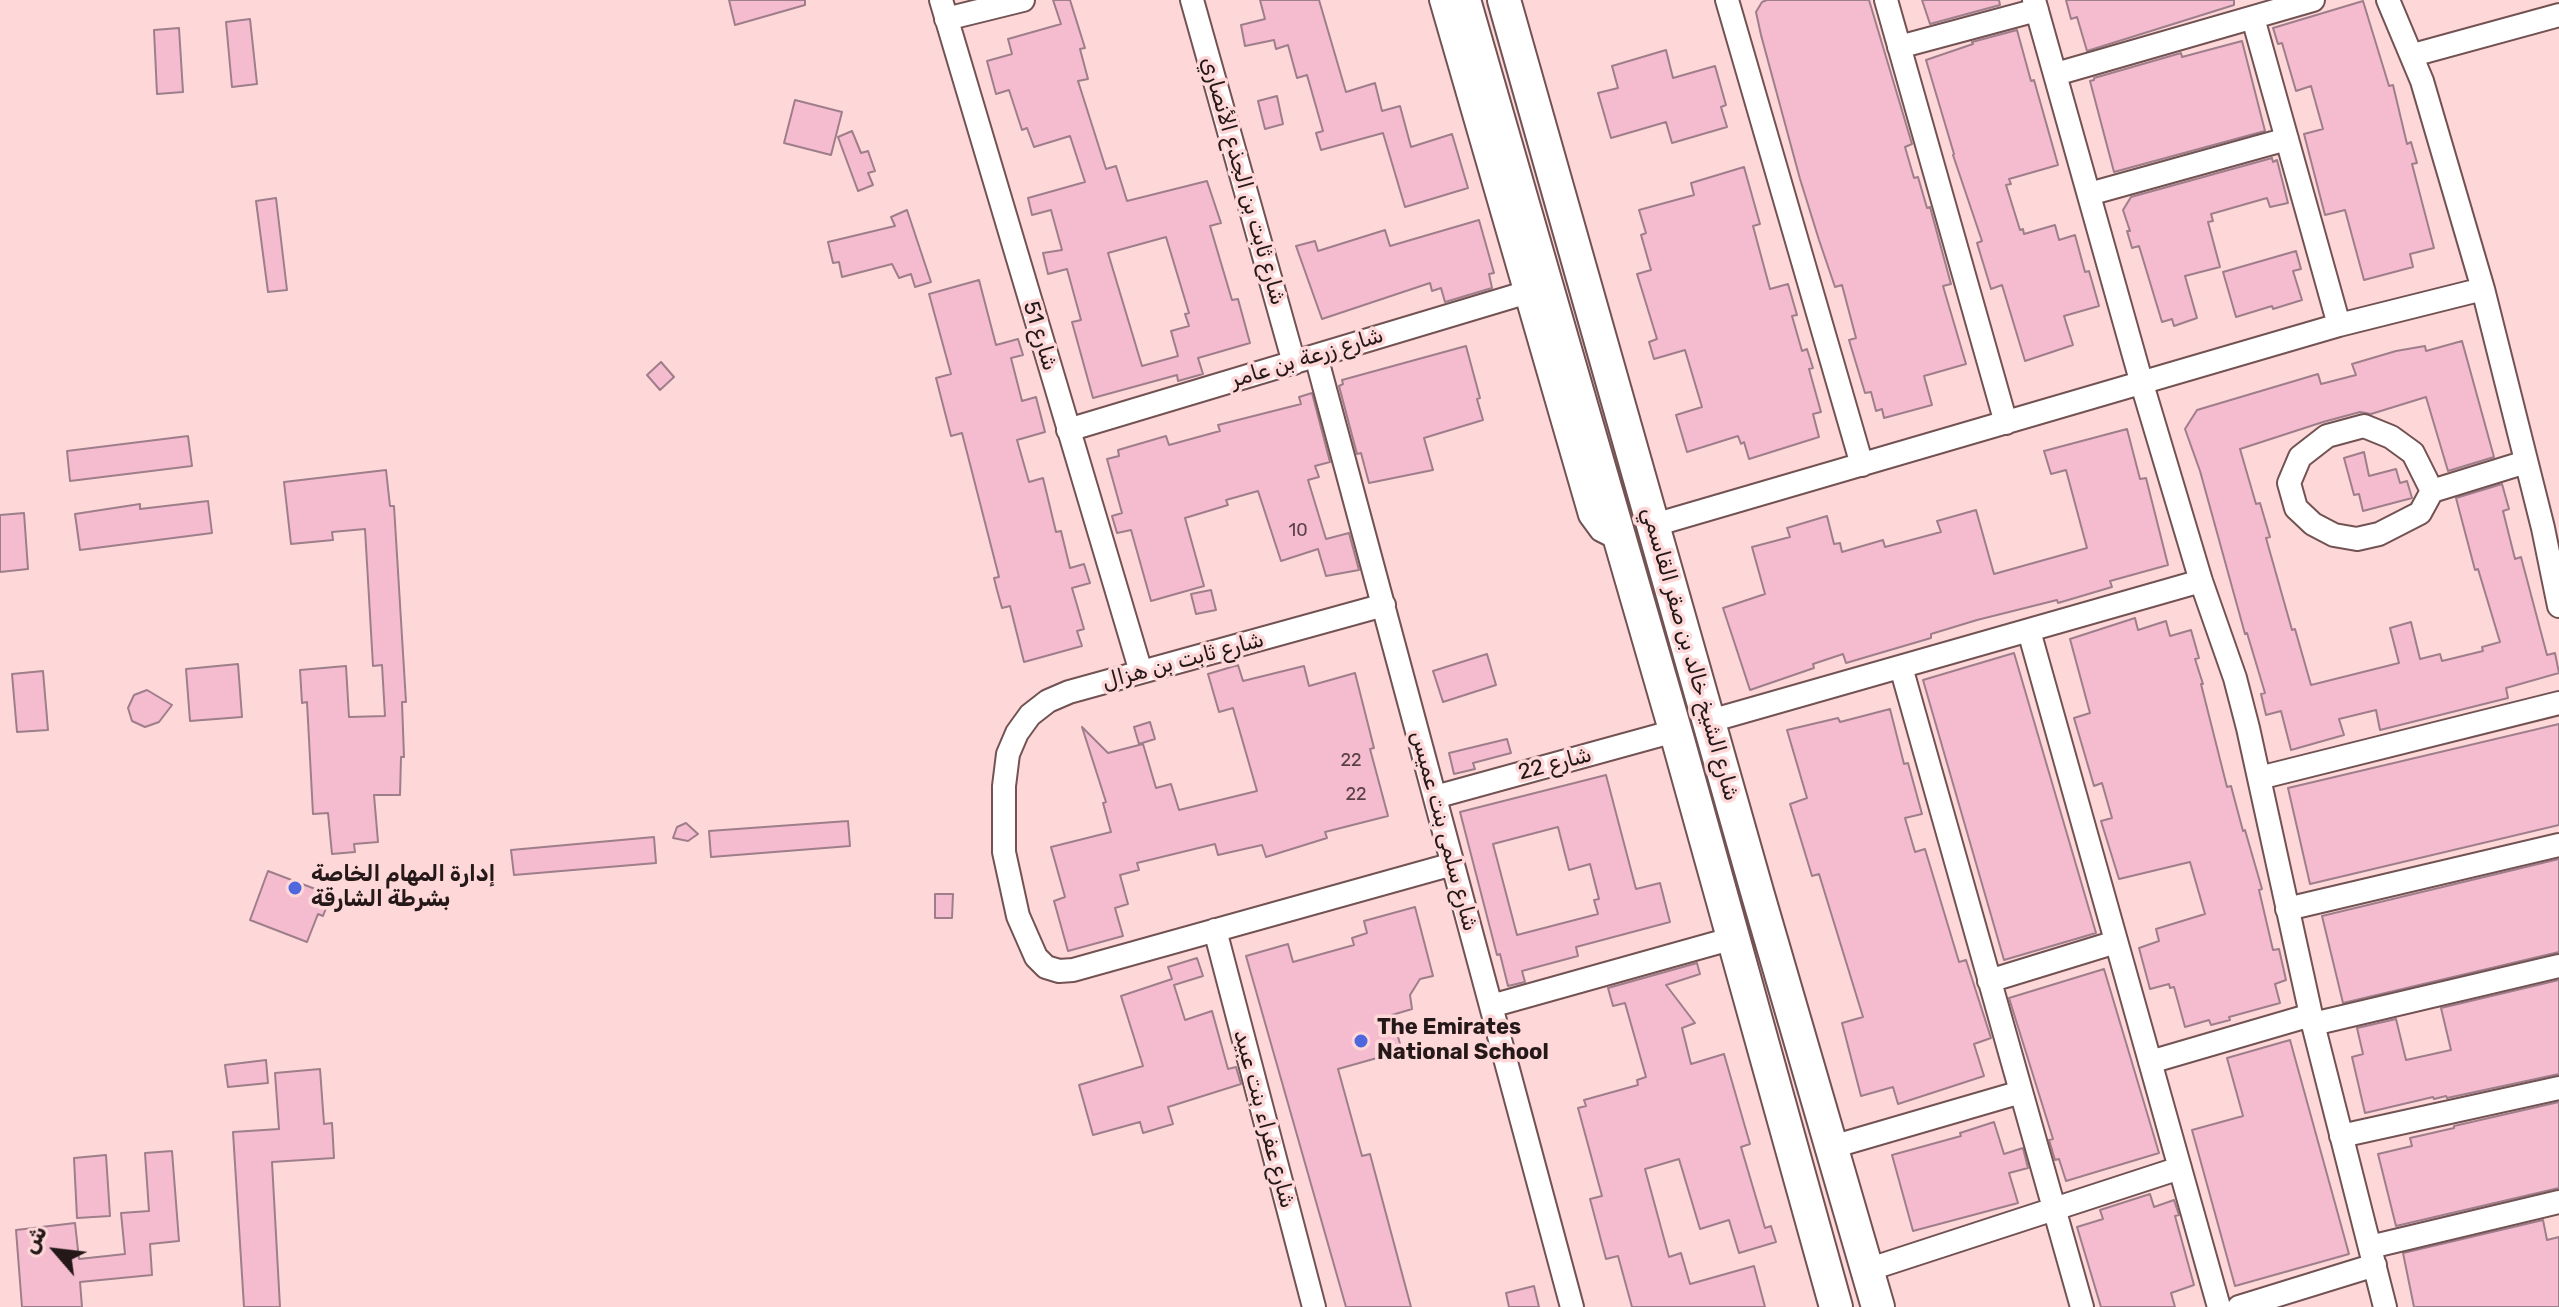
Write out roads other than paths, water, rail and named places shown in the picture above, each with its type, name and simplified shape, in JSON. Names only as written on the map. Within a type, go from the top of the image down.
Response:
[{"type":"main road","name":"شارع الشيخ خالد بن صقر القاسمي","points":[[1464,0],[1536,289],[1621,540],[1836,1307]]},
{"type":"main road","name":"شارع الشيخ خالد بن صقر القاسمي","points":[[1504,0],[1878,1307]]},
{"type":"main road","points":[[1826,1271],[1848,1307]]},
{"type":"street","points":[[944,10],[1023,0]]},
{"type":"street","name":"شارع ثابت بن الجذع الأنصاري","points":[[1192,0],[1294,363]]},
{"type":"street","points":[[1441,0],[1536,289]]},
{"type":"street","points":[[1727,0],[1862,465]]},
{"type":"street","points":[[1886,0],[2006,423]]},
{"type":"street","points":[[2056,74],[2313,0]]},
{"type":"street","points":[[2388,0],[2413,55],[2483,289],[2526,462],[2551,526],[2559,606]]},
{"type":"street","points":[[1899,47],[2035,5],[2142,384],[2201,581],[2235,678],[2312,1020],[2385,1307]]},
{"type":"street","name":"شارع 51","points":[[944,10],[1141,672]]},
{"type":"street","points":[[2413,55],[2559,15]]},
{"type":"street","points":[[2253,18],[2339,325]]},
{"type":"street","points":[[2089,194],[2287,139]]},
{"type":"street","name":"شارع زرعة بن عامر","points":[[1068,430],[1536,289]]},
{"type":"street","points":[[1654,525],[2339,325],[2483,289]]},
{"type":"street","name":"شارع سلمى بنت عميس","points":[[1316,356],[1572,1307]]},
{"type":"street","points":[[2432,491],[2413,453],[2391,437],[2364,426],[2327,436],[2300,457],[2289,483],[2296,508],[2313,524],[2334,535],[2357,539],[2379,534],[2420,513],[2432,491],[2526,462]]},
{"type":"street","points":[[1710,721],[2201,581]]},
{"type":"street","name":"شارع ثابت بن هزال","points":[[1215,930],[1073,970],[1059,971],[1046,967],[1029,947],[1009,884],[1002,819],[1008,754],[1017,733],[1030,715],[1048,701],[1069,692],[1384,605]]},
{"type":"street","points":[[2029,631],[2219,1307]]},
{"type":"street","points":[[1901,667],[2082,1307]]},
{"type":"street","points":[[2259,778],[2559,703]]},
{"type":"street","name":"شارع 22","points":[[1435,797],[1675,731]]},
{"type":"street","points":[[2287,909],[2559,845]]},
{"type":"street","points":[[1215,930],[1453,864]]},
{"type":"street","name":"شارع عفراء بنت عبيد","points":[[1215,930],[1314,1307]]},
{"type":"street","points":[[1491,1006],[1734,938]]},
{"type":"street","points":[[1989,981],[2116,942]]},
{"type":"street","points":[[2150,1062],[2312,1020],[2559,966]]},
{"type":"street","points":[[2341,1136],[2559,1088]]},
{"type":"street","points":[[1832,1147],[2021,1092]]},
{"type":"street","points":[[1867,1270],[2180,1168]]},
{"type":"street","points":[[2239,1307],[2372,1256],[2559,1202]]},
{"type":"place","name":"إدارة المهام الخاصة بشرطة الشارقة","points":[[295,888]]},
{"type":"place","name":"The Emirates National School","points":[[1361,1041]]}]
